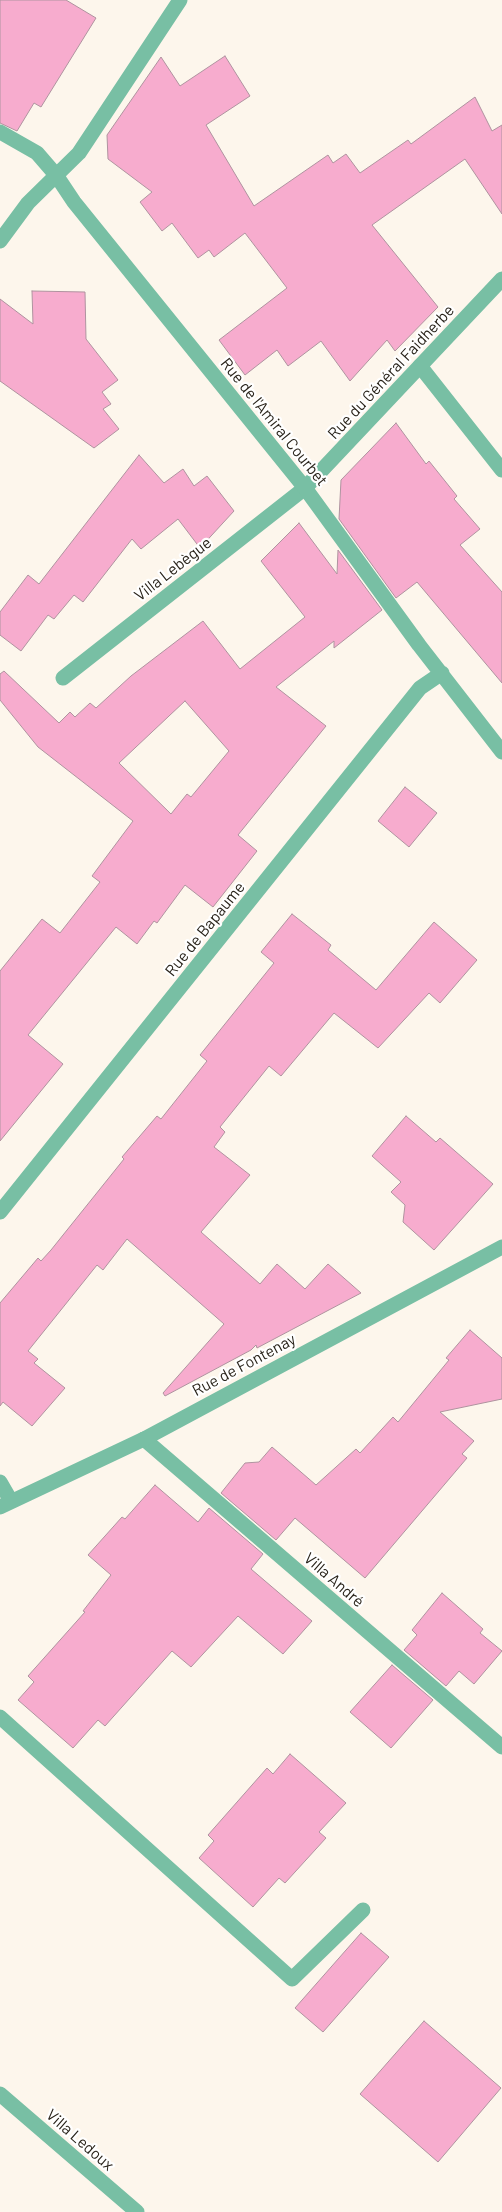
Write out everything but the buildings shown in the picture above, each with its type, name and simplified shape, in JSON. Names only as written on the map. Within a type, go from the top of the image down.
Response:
[{"type":"street","points":[[0,241],[28,203],[79,153],[180,0]]},
{"type":"street","name":"Rue de l'Amiral Courbet","points":[[0,132],[37,153],[56,174],[74,202],[305,488],[502,752]]},
{"type":"street","name":"Rue du Général Faidherbe","points":[[305,488],[502,279]]},
{"type":"street","points":[[420,366],[502,470]]},
{"type":"street","name":"Villa Lebègue","points":[[63,678],[305,488]]},
{"type":"street","name":"Rue de Bapaume","points":[[0,1212],[420,688],[442,673]]},
{"type":"street","name":"Rue de Fontenay","points":[[6,1504],[144,1439],[502,1247]]},
{"type":"street","name":"Villa André","points":[[144,1439],[502,1747]]},
{"type":"street","points":[[0,1482],[6,1504]]},
{"type":"street","points":[[0,1717],[292,1980],[363,1910]]},
{"type":"street","name":"Villa Ledoux","points":[[0,2094],[138,2212]]}]
